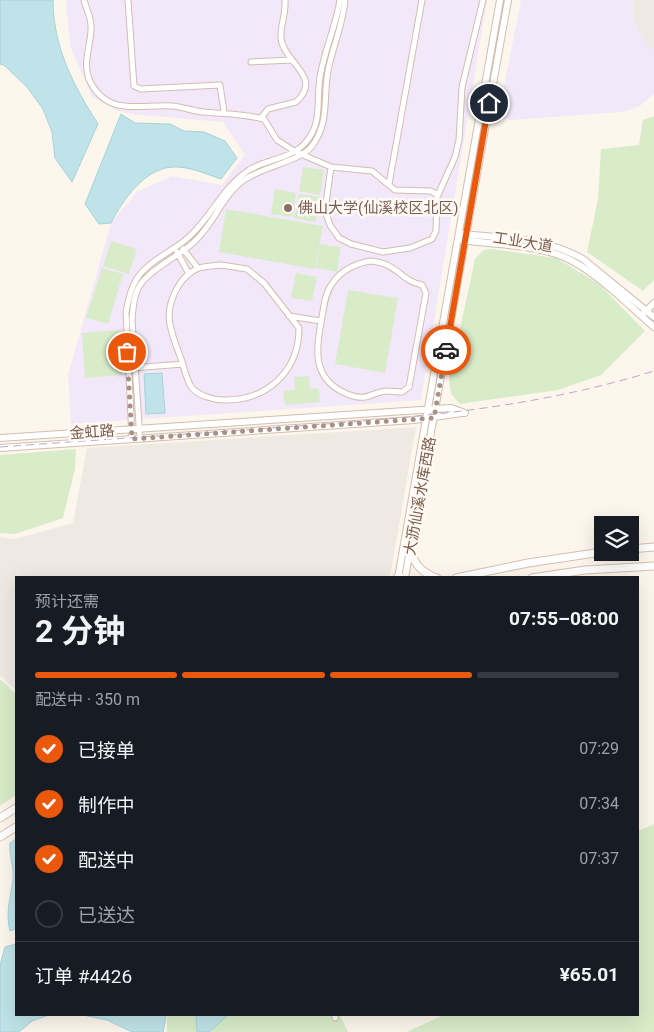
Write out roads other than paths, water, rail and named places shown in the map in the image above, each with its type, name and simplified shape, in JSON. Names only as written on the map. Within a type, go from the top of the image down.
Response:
[{"type":"main road","points":[[639,549],[654,547]]},
{"type":"main road","points":[[410,550],[415,563],[423,572],[432,576]]},
{"type":"main road","points":[[466,576],[528,563],[594,553]]},
{"type":"main road","points":[[545,576],[585,570],[654,566]]},
{"type":"main road","points":[[0,818],[15,809]]},
{"type":"main road","points":[[0,837],[15,828]]},
{"type":"street","points":[[84,0],[91,25],[86,65],[89,79],[100,94],[108,100],[128,108],[173,106],[190,110],[224,112],[261,118],[270,126],[277,140],[294,151],[331,167],[372,171],[395,190],[431,191],[438,195]]},
{"type":"street","points":[[128,0],[134,86],[141,89],[220,85],[224,112]]},
{"type":"street","points":[[261,118],[268,109],[296,102],[304,92],[305,76],[286,52],[281,39],[285,18],[285,0]]},
{"type":"street","points":[[132,439],[126,312],[136,279],[155,261],[178,247],[193,234],[230,185],[250,169],[294,151],[305,144],[314,131],[319,115],[320,78],[340,0]]},
{"type":"street","points":[[140,439],[132,320],[133,301],[142,281],[196,240],[235,187],[246,178],[302,154],[311,148],[322,127],[327,111],[326,88],[329,67],[345,0]]},
{"type":"street","points":[[389,184],[422,0]]},
{"type":"street","points":[[331,167],[325,211],[330,225],[340,238],[351,244],[383,252],[410,248],[432,239],[436,231],[438,195],[455,158],[459,140],[462,87],[483,0]]},
{"type":"street","points":[[432,411],[500,0]]},
{"type":"street","name":"大沥仙溪水库西路","points":[[400,576],[410,550],[430,418],[438,393],[462,237],[508,0]]},
{"type":"street","points":[[251,62],[292,60]]},
{"type":"street","name":"工业大道","points":[[462,237],[542,244],[571,252],[652,314]]},
{"type":"street","name":"工业大道","points":[[462,237],[542,250],[565,258],[587,271],[654,327]]},
{"type":"street","points":[[178,247],[184,249],[198,268]]},
{"type":"street","points":[[178,247],[176,255],[189,274]]},
{"type":"street","points":[[383,252],[383,262]]},
{"type":"street","points":[[370,261],[383,262],[397,269],[408,282],[422,285],[426,293],[409,387],[406,390],[385,391],[372,397],[357,397],[345,393],[326,381],[317,358],[316,344],[321,321],[327,292],[339,275],[358,263],[370,261]]},
{"type":"street","points":[[221,265],[247,270],[264,283],[299,328],[296,355],[289,369],[279,381],[261,393],[234,400],[218,400],[203,395],[192,388],[171,334],[168,314],[171,297],[182,278],[198,268],[221,265]]},
{"type":"street","points":[[644,318],[652,314],[654,303]]},
{"type":"street","points":[[289,316],[321,321]]},
{"type":"street","points":[[128,368],[183,364]]},
{"type":"street","points":[[438,393],[441,400],[451,408]]},
{"type":"street","name":"金虹路","points":[[0,438],[432,411],[451,408],[465,413],[414,420],[0,448]]},
{"type":"street","points":[[400,576],[428,433],[435,424],[447,416]]},
{"type":"street","points":[[414,420],[420,423],[428,433]]},
{"type":"water","points":[[0,0],[53,0],[57,33],[66,65],[80,95],[98,124],[72,182],[55,158],[52,132],[43,109],[27,87],[4,65],[0,64]]},
{"type":"water","points":[[121,114],[135,123],[170,124],[184,131],[204,132],[225,141],[237,158],[221,179],[178,167],[162,169],[152,173],[128,196],[111,223],[99,224],[85,204]]},
{"type":"water","points":[[162,373],[165,413],[146,414],[144,374]]},
{"type":"water","points":[[15,840],[15,929],[10,931],[8,911],[13,874],[10,843]]},
{"type":"water","points":[[15,944],[15,1016],[46,1016],[32,1021],[19,1032],[0,1032],[0,965],[5,947]]},
{"type":"water","points":[[88,1016],[166,1017],[163,1032],[132,1032],[107,1020]]},
{"type":"water","points":[[196,1016],[227,1016],[209,1032],[197,1032]]},
{"type":"railway","points":[[0,447],[331,424],[470,410],[562,395],[654,371]]},
{"type":"place","name":"佛山大学(仙溪校区北区)","points":[[288,208]]}]
